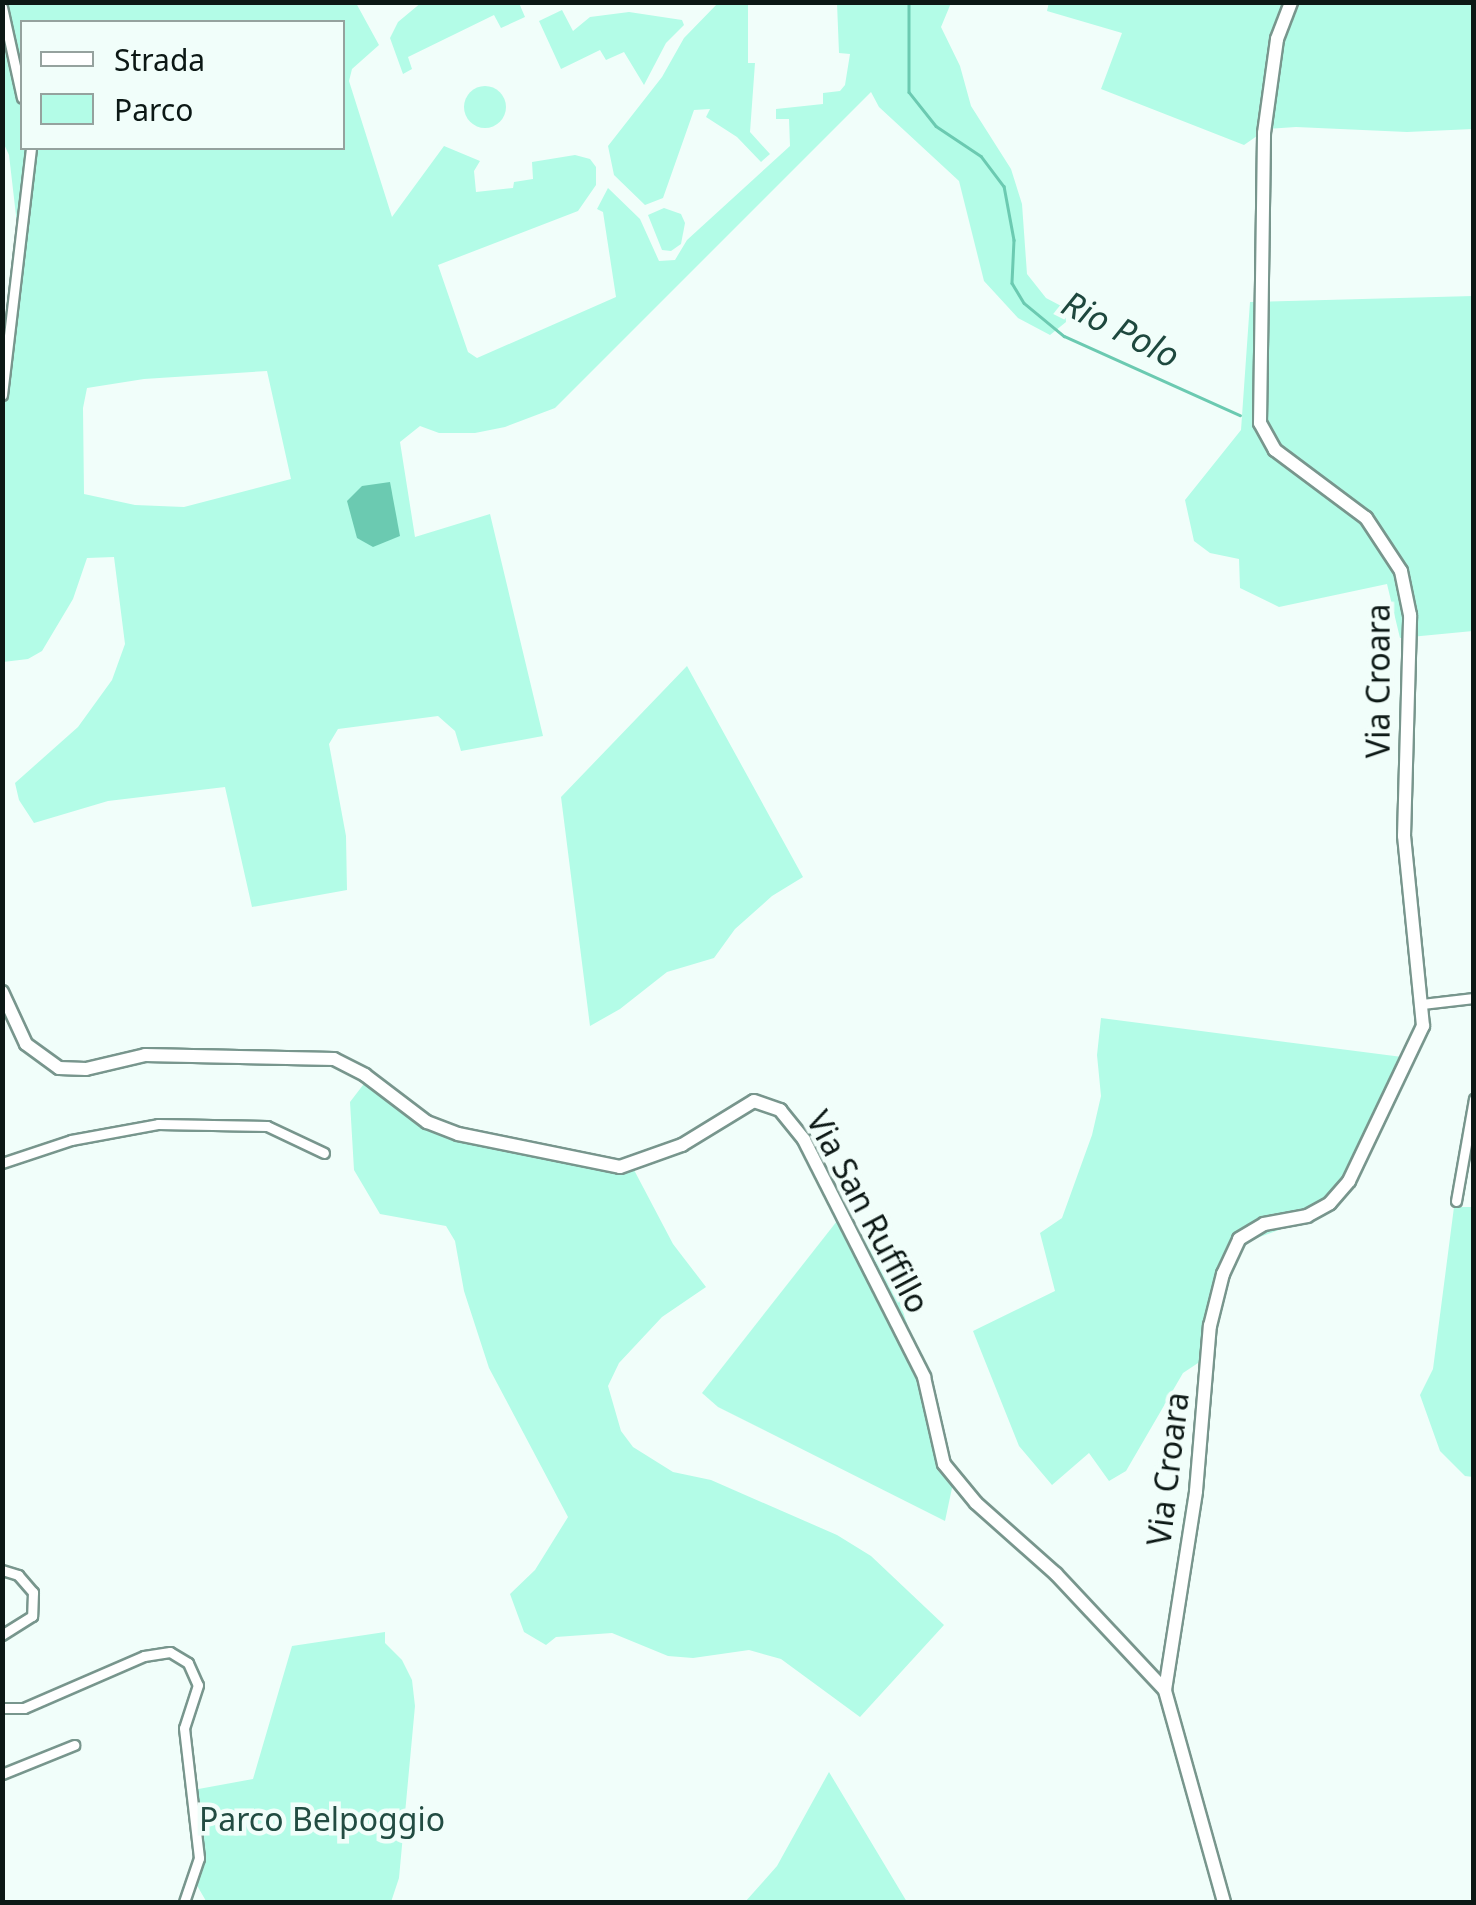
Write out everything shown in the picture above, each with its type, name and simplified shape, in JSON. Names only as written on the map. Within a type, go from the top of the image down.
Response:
[{"type":"street","name":"Via Croara","points":[[1224,1902],[1165,1690],[1196,1491],[1210,1326],[1222,1274],[1239,1239],[1264,1224],[1307,1216],[1330,1203],[1350,1181],[1423,1026],[1404,836],[1410,615],[1402,570],[1366,518],[1275,450],[1260,423],[1264,133],[1277,39],[1291,2]]},
{"type":"street","points":[[2,7],[20,89]]},
{"type":"street","points":[[2,396],[32,150]]},
{"type":"street","name":"Via San Ruffillo","points":[[2,992],[26,1044],[46,1063],[58,1068],[86,1069],[145,1055],[334,1059],[366,1075],[428,1122],[458,1134],[620,1166],[682,1145],[754,1101],[780,1110],[804,1140],[924,1377],[944,1464],[976,1503],[1056,1574],[1165,1690]]},
{"type":"street","points":[[1422,1004],[1474,998]]},
{"type":"street","points":[[1456,1201],[1474,1099]]},
{"type":"street","points":[[2,1163],[71,1140],[158,1124],[267,1126],[324,1152]]},
{"type":"street","points":[[2,1570],[18,1576],[33,1592],[32,1616],[2,1635]]},
{"type":"street","points":[[2,1708],[24,1708],[144,1656],[170,1652],[188,1663],[198,1684],[184,1728],[199,1858],[184,1902]]},
{"type":"street","points":[[2,1774],[74,1745]]},
{"type":"green space","points":[[422,2],[519,3],[525,17],[501,28],[494,15],[408,57],[412,69],[403,74],[390,38],[398,22]]},
{"type":"green space","points":[[719,2],[748,3],[748,63],[755,63],[750,132],[770,154],[761,162],[737,137],[706,117],[710,109],[694,110],[663,198],[645,205],[614,175],[608,146],[662,77],[684,38]]},
{"type":"green space","points":[[1049,2],[1473,3],[1473,129],[1267,129],[1244,145],[1101,89],[1122,33],[1047,11]]},
{"type":"green space","points":[[2,3],[356,3],[379,45],[352,69],[349,81],[392,217],[444,146],[480,161],[474,171],[476,192],[513,188],[514,182],[533,179],[532,162],[575,155],[590,159],[596,167],[596,185],[578,211],[438,265],[468,352],[477,358],[616,297],[603,212],[597,209],[608,188],[640,219],[659,261],[675,260],[687,240],[790,146],[789,119],[776,119],[776,109],[823,104],[823,93],[840,91],[845,85],[850,54],[839,53],[837,3],[951,3],[941,27],[960,66],[971,106],[1011,169],[1022,204],[1027,274],[1046,298],[1065,308],[1066,322],[1050,335],[1018,318],[984,281],[959,181],[879,107],[871,92],[555,408],[505,427],[475,433],[439,433],[420,426],[400,442],[415,537],[490,514],[543,736],[461,751],[455,731],[438,716],[338,729],[329,744],[346,836],[347,890],[252,907],[225,787],[108,801],[34,823],[19,800],[15,783],[78,727],[112,680],[125,644],[114,557],[87,558],[73,599],[42,651],[28,659],[3,662],[2,395],[20,250],[9,155],[3,142]],"holes":[[[267,371],[291,479],[184,507],[135,505],[84,494],[83,408],[87,388],[144,379]]]},
{"type":"green space","points":[[562,10],[573,31],[590,17],[629,12],[682,20],[684,25],[666,43],[644,85],[624,52],[606,60],[600,50],[561,69],[539,21]]},
{"type":"green space","points":[[485,86],[500,92],[506,107],[500,122],[485,128],[470,122],[464,107],[470,92]]},
{"type":"green space","points":[[664,208],[681,214],[685,223],[681,244],[671,251],[662,250],[648,215]]},
{"type":"green space","points":[[1473,296],[1473,631],[1400,638],[1387,584],[1279,607],[1240,588],[1239,559],[1210,553],[1194,541],[1185,500],[1241,430],[1250,302]]},
{"type":"green space","points":[[687,666],[803,877],[772,896],[735,929],[714,958],[667,972],[620,1009],[590,1026],[561,797]]},
{"type":"green space","points":[[1101,1018],[1410,1058],[1344,1180],[1303,1221],[1246,1242],[1232,1259],[1206,1326],[1201,1361],[1183,1373],[1126,1471],[1109,1481],[1089,1453],[1052,1485],[1019,1446],[973,1331],[1055,1291],[1040,1233],[1062,1218],[1092,1135],[1101,1096],[1097,1055]]},
{"type":"green space","points":[[373,1072],[445,1129],[633,1168],[673,1244],[706,1287],[662,1317],[619,1363],[608,1386],[621,1431],[633,1447],[673,1472],[711,1480],[837,1535],[871,1556],[944,1625],[860,1717],[781,1659],[749,1650],[693,1658],[668,1656],[612,1633],[556,1637],[546,1645],[524,1632],[510,1594],[535,1570],[568,1517],[489,1368],[464,1291],[455,1241],[446,1226],[380,1214],[354,1170],[350,1102]]},
{"type":"green space","points":[[1454,1207],[1473,1207],[1473,1477],[1465,1476],[1440,1451],[1420,1395],[1433,1369]]},
{"type":"green space","points":[[837,1221],[884,1252],[955,1474],[945,1521],[718,1407],[702,1393]]},
{"type":"green space","name":"Parco Belpoggio","points":[[385,1632],[385,1643],[402,1660],[412,1680],[415,1706],[399,1878],[391,1902],[206,1901],[195,1882],[193,1790],[253,1779],[292,1646]]},
{"type":"green space","points":[[829,1772],[907,1902],[745,1902],[777,1866]]},
{"type":"shaded area","points":[[390,482],[400,536],[373,547],[357,538],[347,501],[362,486]]},
{"type":"waterway","name":"Rio Polo","points":[[909,2],[909,92],[936,126],[981,156],[1004,186],[1014,240],[1012,283],[1024,303],[1064,336],[1240,415]]}]
